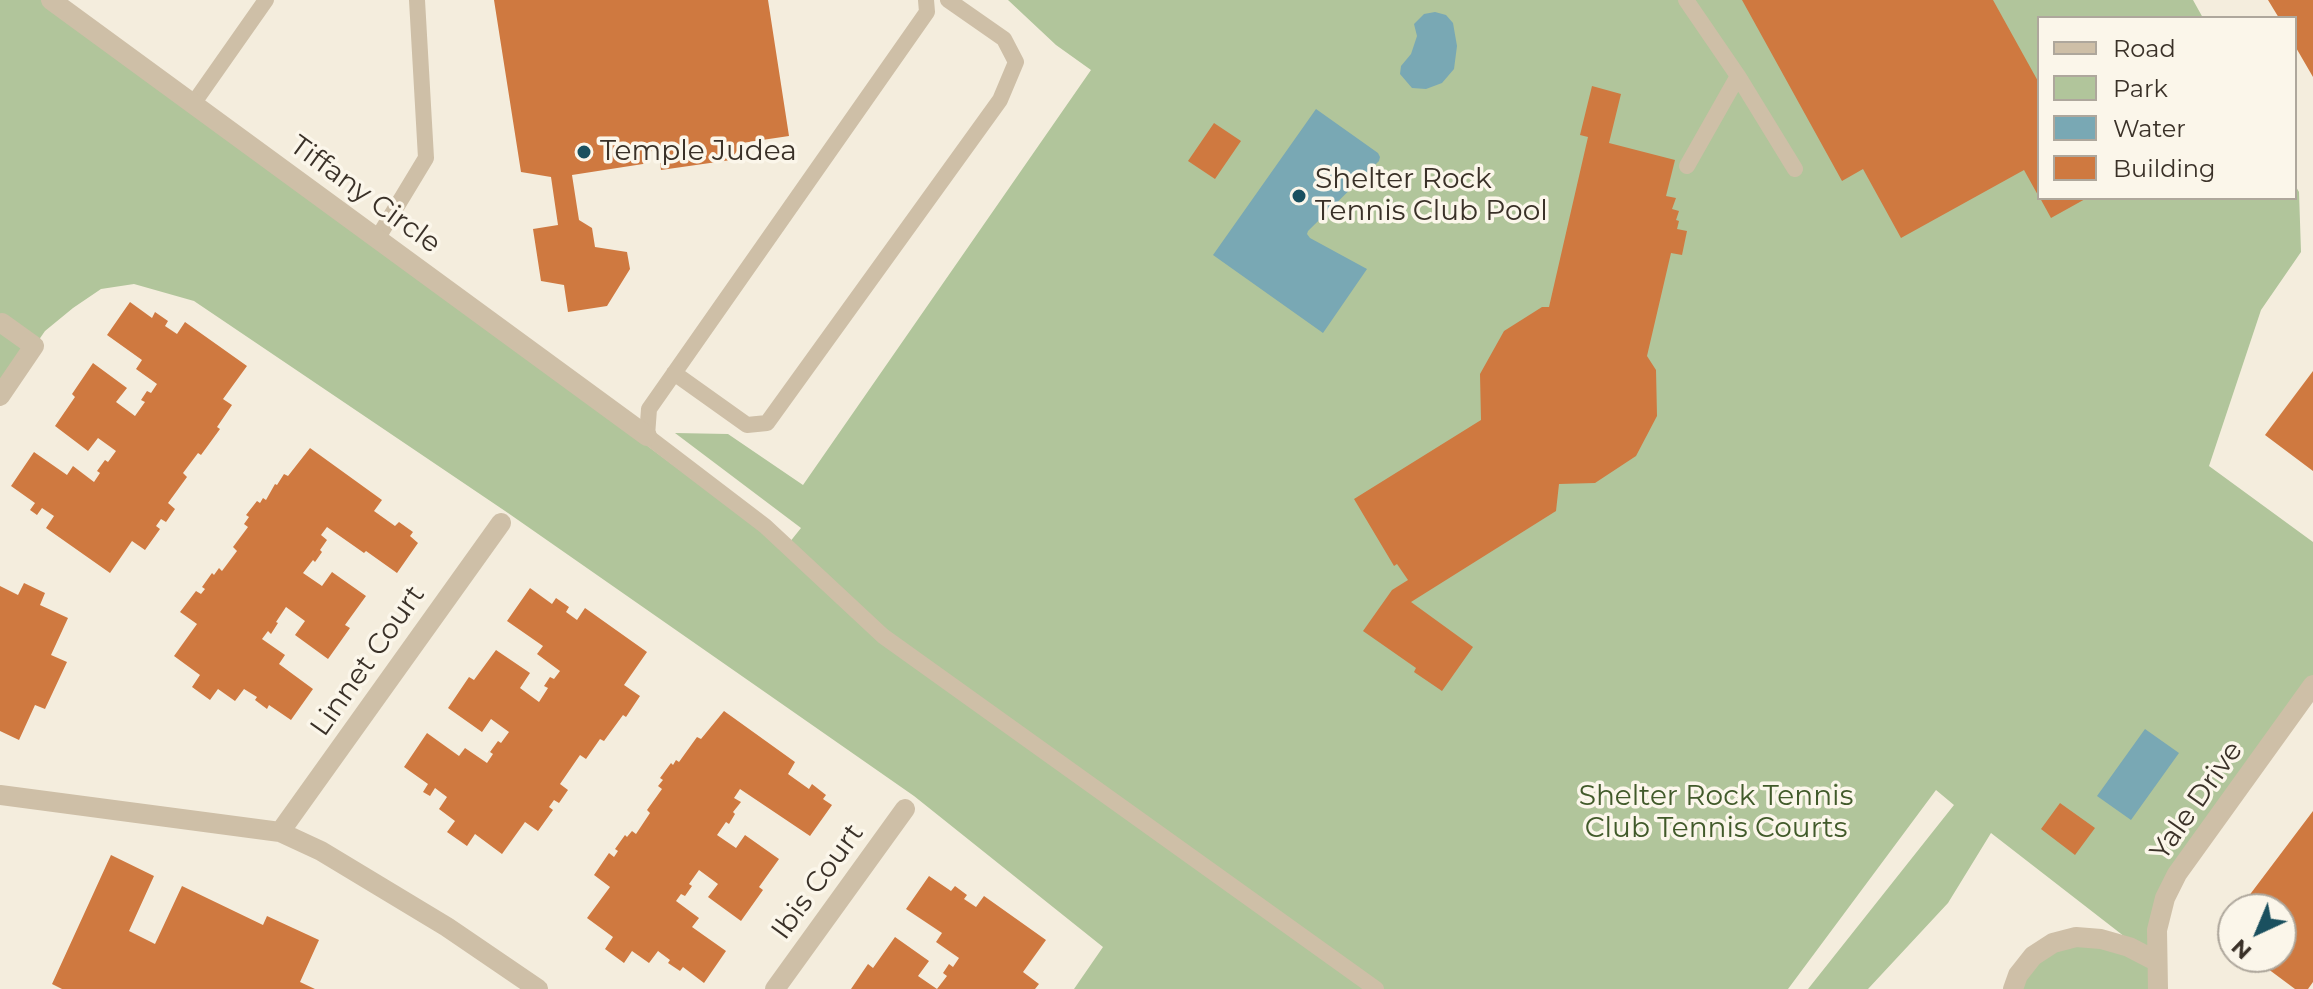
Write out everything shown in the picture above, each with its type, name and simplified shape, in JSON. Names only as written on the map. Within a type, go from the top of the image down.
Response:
[{"type":"street","name":"Tiffany Circle","points":[[51,0],[647,436]]},
{"type":"street","points":[[0,396],[34,346],[2,323]]},
{"type":"street","name":"Linnet Court","points":[[280,832],[501,523]]},
{"type":"street","name":"Yale Drive","points":[[2158,989],[2157,930],[2165,898],[2177,874],[2313,685]]},
{"type":"street","points":[[0,795],[280,832],[321,851],[447,927],[538,989]]},
{"type":"street","name":"Ibis Court","points":[[775,989],[905,809]]},
{"type":"street","points":[[2013,989],[2018,975],[2033,956],[2053,943],[2076,937],[2101,939],[2129,947],[2156,961]]},
{"type":"lane","points":[[193,104],[266,0]]},
{"type":"lane","points":[[377,239],[426,158],[417,0]]},
{"type":"lane","points":[[926,0],[927,12],[649,409],[647,436],[765,526],[883,636],[1376,989]]},
{"type":"lane","points":[[674,373],[747,425],[767,423],[1000,100],[1016,62],[1004,39],[948,0]]},
{"type":"lane","points":[[1686,0],[1738,76],[1795,169]]},
{"type":"lane","points":[[1687,166],[1738,76]]},
{"type":"green space","name":"Shelter Rock Tennis Club Tennis Courts","points":[[0,0],[47,0],[785,548],[801,528],[675,433],[728,434],[803,485],[1091,70],[1056,45],[1008,0],[2193,0],[2202,16],[2037,16],[2037,200],[2297,200],[2297,188],[2299,192],[2301,252],[2261,310],[2209,466],[2313,542],[2313,685],[2177,874],[2156,961],[1991,833],[1948,903],[1868,989],[1808,989],[1954,805],[1936,790],[1788,989],[1074,989],[1103,947],[914,796],[508,513],[194,301],[134,284],[101,289],[45,331],[0,396]]},
{"type":"green space","points":[[2076,937],[2153,962],[2157,989],[2013,989],[2018,975]]},
{"type":"water","name":"Shelter Rock Tennis Club Pool","points":[[1435,12],[1446,15],[1453,23],[1457,46],[1454,69],[1442,83],[1426,89],[1412,88],[1400,74],[1401,66],[1411,54],[1417,36],[1414,24],[1424,14]]},
{"type":"water","name":"Shelter Rock Tennis Club Pool","points":[[1316,109],[1380,157],[1307,234],[1367,269],[1323,333],[1213,255]]},
{"type":"water","points":[[2145,729],[2179,753],[2131,820],[2097,796]]},
{"type":"building","name":"Temple Judea","points":[[494,0],[768,0],[789,136],[742,143],[731,160],[661,170],[657,142],[643,164],[572,175],[579,220],[592,228],[595,247],[627,252],[630,269],[607,306],[568,312],[564,285],[541,281],[533,229],[558,225],[551,177],[521,172]]},
{"type":"building","points":[[1742,0],[1993,0],[2037,79],[2037,193],[2024,170],[1901,238],[1863,169],[1842,181]]},
{"type":"building","points":[[2268,0],[2313,0],[2313,77],[2297,49],[2297,16],[2278,16]]},
{"type":"building","points":[[1592,86],[1621,94],[1609,143],[1675,160],[1666,196],[1676,198],[1672,209],[1679,211],[1677,229],[1687,231],[1682,255],[1671,253],[1647,356],[1656,370],[1657,416],[1636,456],[1595,483],[1559,484],[1556,511],[1411,602],[1473,647],[1442,691],[1414,672],[1416,668],[1363,631],[1392,590],[1408,580],[1397,564],[1394,566],[1354,499],[1481,420],[1480,374],[1504,331],[1542,307],[1549,307],[1588,137],[1580,135]]},
{"type":"building","points":[[1214,123],[1241,141],[1215,179],[1188,161]]},
{"type":"building","points":[[2041,200],[2083,200],[2051,218]]},
{"type":"building","points":[[130,302],[152,318],[155,312],[168,321],[165,326],[177,334],[185,322],[247,366],[223,399],[232,405],[217,427],[220,429],[183,473],[187,477],[168,503],[175,509],[166,522],[161,519],[156,526],[160,529],[145,550],[132,541],[110,573],[46,528],[54,516],[42,508],[37,515],[30,510],[35,503],[11,486],[34,452],[67,475],[73,466],[94,482],[100,473],[97,471],[116,451],[98,438],[88,451],[55,426],[93,363],[127,388],[116,402],[135,416],[145,402],[141,400],[147,391],[151,393],[157,384],[136,369],[142,360],[107,335]]},
{"type":"building","points":[[2313,371],[2313,471],[2265,435]]},
{"type":"building","points":[[310,448],[382,500],[374,511],[395,526],[399,522],[413,532],[410,536],[418,543],[397,573],[327,527],[321,535],[327,540],[320,550],[322,552],[303,573],[322,586],[332,572],[366,596],[345,625],[350,628],[328,659],[295,635],[305,621],[286,607],[271,634],[268,631],[262,639],[285,655],[279,664],[313,689],[291,720],[269,705],[267,709],[255,700],[257,697],[244,689],[235,701],[218,689],[210,700],[192,687],[200,675],[174,656],[197,624],[180,612],[196,591],[201,594],[212,573],[214,575],[219,568],[222,571],[237,551],[233,547],[248,527],[244,524],[249,517],[246,515],[257,501],[266,500],[275,484],[284,474],[288,476]]},
{"type":"building","points":[[24,583],[45,593],[40,605],[68,618],[51,655],[67,662],[45,709],[35,705],[19,740],[0,731],[0,586],[18,595]]},
{"type":"building","points":[[530,588],[552,604],[556,598],[569,607],[566,612],[577,620],[585,608],[647,652],[624,685],[640,696],[626,717],[623,715],[604,741],[600,739],[586,759],[580,755],[560,784],[568,790],[559,803],[554,800],[549,807],[553,810],[538,831],[525,822],[502,854],[475,834],[467,846],[447,832],[455,821],[439,809],[447,797],[435,788],[430,796],[423,792],[428,784],[404,767],[427,733],[459,756],[465,748],[487,763],[493,754],[490,752],[509,732],[491,719],[482,732],[448,708],[469,677],[474,680],[496,650],[530,673],[520,688],[539,702],[548,688],[544,686],[550,677],[554,679],[560,671],[537,654],[543,646],[507,621]]},
{"type":"building","points":[[724,711],[795,762],[788,774],[809,789],[812,784],[826,795],[823,799],[832,805],[810,836],[740,789],[734,798],[741,802],[733,812],[735,814],[717,835],[736,848],[745,835],[779,859],[759,887],[763,890],[741,921],[708,897],[718,884],[699,870],[685,896],[681,894],[676,901],[699,918],[692,927],[726,951],[704,983],[683,967],[680,971],[668,963],[670,960],[658,951],[649,963],[632,951],[624,963],[605,949],[613,937],[587,918],[610,887],[594,875],[609,853],[614,857],[618,851],[615,849],[625,835],[627,837],[632,831],[636,834],[650,813],[647,810],[662,789],[658,786],[663,780],[660,778],[671,763],[679,762],[697,737],[701,739]]},
{"type":"building","points":[[2060,803],[2095,828],[2075,855],[2041,829]]},
{"type":"building","points":[[2313,811],[2313,982],[2308,989],[2295,989],[2274,973],[2297,973],[2297,893],[2251,893]]},
{"type":"building","points":[[111,855],[154,876],[129,931],[155,944],[182,886],[263,925],[267,916],[319,940],[300,982],[315,989],[62,989],[52,984]]},
{"type":"building","points":[[929,876],[951,891],[955,886],[967,895],[964,899],[976,907],[984,896],[1046,940],[1023,972],[1039,984],[1035,989],[937,989],[947,976],[943,973],[949,964],[953,967],[959,958],[936,942],[942,933],[906,909]]},
{"type":"building","points":[[895,937],[929,961],[918,976],[937,989],[851,989],[868,964],[873,968]]},
{"type":"place","name":"Temple Judea","points":[[584,152]]},
{"type":"place","name":"Shelter Rock Tennis Club Pool","points":[[1299,196]]}]
